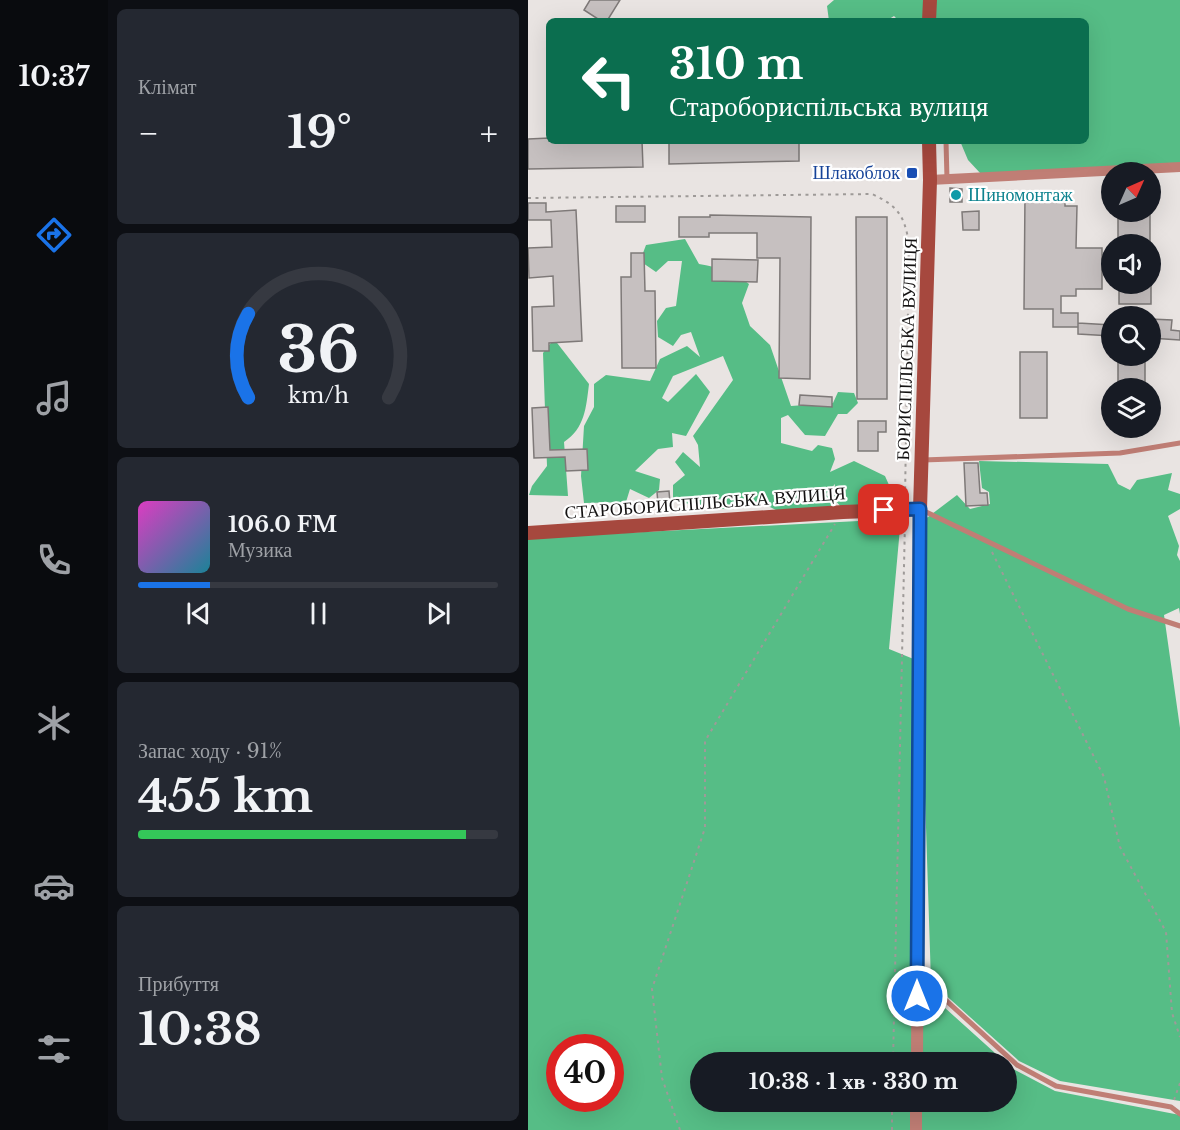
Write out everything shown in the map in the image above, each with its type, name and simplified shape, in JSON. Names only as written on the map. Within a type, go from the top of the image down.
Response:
[{"type":"main road","points":[[929,18],[930,0]]},
{"type":"main road","name":"БОРИСПІЛЬСЬКА ВУЛИЦЯ","points":[[920,509],[930,180],[929,144]]},
{"type":"main road","name":"СТАРОБОРИСПІЛЬСЬКА ВУЛИЦЯ","points":[[528,533],[920,509]]},
{"type":"street","points":[[930,180],[1180,167]]},
{"type":"street","name":"БОРИСПІЛЬСЬКА ВУЛИЦЯ","points":[[916,1052],[920,509]]},
{"type":"street","points":[[916,1112],[916,1130]]},
{"type":"lane","points":[[946,144],[947,179]]},
{"type":"lane","points":[[922,460],[1120,453],[1180,443]]},
{"type":"lane","points":[[920,509],[1128,609],[1180,626]]},
{"type":"lane","points":[[917,974],[1017,1065],[1056,1086],[1171,1107],[1180,1114]]},
{"type":"path","points":[[680,1130],[662,1077],[652,989],[705,828],[705,741],[843,512]]},
{"type":"path","points":[[987,541],[1104,777],[1120,847],[1166,932],[1172,1013],[1180,1036]]},
{"type":"path","points":[[1171,1107],[1180,1083]]},
{"type":"path","points":[[892,1112],[892,1130]]},
{"type":"green space","points":[[834,0],[1180,0],[1180,164],[1101,162],[1101,168],[981,174],[968,160],[961,144],[1089,144],[1089,18],[896,18],[894,16],[891,18],[829,18],[827,6]]},
{"type":"green space","points":[[685,239],[699,264],[726,271],[749,284],[742,303],[750,326],[770,345],[791,406],[833,403],[838,392],[854,393],[858,403],[847,414],[838,414],[825,436],[805,435],[788,415],[781,418],[781,443],[812,451],[818,445],[832,448],[835,459],[830,472],[854,461],[885,476],[893,494],[871,500],[871,509],[843,509],[834,499],[835,484],[826,494],[833,504],[824,511],[780,512],[760,502],[728,509],[673,501],[673,485],[685,475],[675,462],[683,452],[700,467],[698,445],[693,436],[733,380],[723,356],[673,376],[662,398],[668,402],[696,374],[710,392],[686,436],[672,433],[673,447],[658,449],[635,471],[660,479],[659,490],[649,498],[630,489],[626,502],[584,503],[581,476],[584,426],[594,407],[594,384],[606,375],[650,381],[660,359],[687,346],[700,357],[691,332],[681,335],[673,346],[658,337],[657,321],[666,308],[676,306],[682,261],[668,261],[656,272],[640,261],[646,245]]},
{"type":"green space","points":[[554,339],[589,384],[587,401],[580,424],[564,442],[568,496],[529,495],[532,486],[547,466],[543,353]]},
{"type":"green space","points":[[979,461],[1108,464],[1118,484],[1130,490],[1137,480],[1172,473],[1168,490],[1180,494],[1180,509],[1168,516],[1179,546],[1177,555],[1180,561],[1180,614],[1179,608],[1164,615],[1180,728],[1180,1101],[1060,1081],[1019,1061],[1017,1052],[1009,1052],[931,982],[923,734],[924,520],[957,495],[970,509],[990,504],[989,492],[982,488]]},
{"type":"green space","points":[[878,520],[900,528],[889,649],[916,660],[924,989],[994,1052],[690,1052],[690,1112],[1017,1112],[1017,1071],[1055,1091],[1180,1115],[1180,1130],[528,1130],[528,538]]},
{"type":"building","points":[[590,0],[620,0],[609,18],[596,18],[584,10]]},
{"type":"building","points":[[546,138],[546,144],[642,144],[643,167],[528,169],[528,139]]},
{"type":"building","points":[[669,144],[799,144],[799,161],[669,164]]},
{"type":"building","name":"Шиномонтаж","points":[[950,188],[962,189],[962,202],[950,202]]},
{"type":"building","points":[[1025,195],[1065,196],[1065,206],[1077,206],[1076,248],[1101,248],[1101,289],[1076,289],[1076,296],[1061,296],[1061,313],[1078,313],[1078,327],[1053,327],[1053,309],[1024,309]]},
{"type":"building","points":[[528,203],[546,203],[546,212],[576,210],[582,341],[549,343],[549,351],[533,351],[532,307],[554,306],[553,276],[529,278],[528,248],[552,247],[551,220],[528,220]]},
{"type":"building","points":[[616,206],[645,206],[645,222],[616,222]]},
{"type":"building","points":[[979,211],[979,230],[963,230],[962,212]]},
{"type":"building","points":[[710,215],[811,217],[810,379],[779,378],[780,258],[757,258],[757,233],[709,233],[709,237],[679,237],[679,217],[710,217]]},
{"type":"building","points":[[856,217],[887,217],[887,399],[857,399]]},
{"type":"building","points":[[1118,222],[1150,222],[1150,234],[1118,234]]},
{"type":"building","points":[[631,253],[644,253],[645,291],[655,291],[656,368],[622,368],[621,277],[631,277]]},
{"type":"building","points":[[712,259],[758,260],[757,282],[712,281]]},
{"type":"building","points":[[1119,294],[1151,294],[1151,304],[1119,304]]},
{"type":"building","points":[[1161,320],[1172,320],[1171,330],[1180,331],[1180,340],[1161,339]]},
{"type":"building","points":[[1078,323],[1101,324],[1101,335],[1078,334]]},
{"type":"building","points":[[1020,352],[1047,352],[1047,418],[1020,418]]},
{"type":"building","points":[[1118,366],[1145,366],[1145,378],[1118,378]]},
{"type":"building","points":[[800,395],[832,397],[832,407],[799,405]]},
{"type":"building","points":[[548,407],[550,450],[587,449],[588,470],[566,471],[565,457],[534,458],[532,408]]},
{"type":"building","points":[[858,421],[886,421],[886,432],[878,432],[878,451],[858,451]]},
{"type":"building","points":[[964,463],[978,463],[980,493],[987,493],[988,505],[966,506]]},
{"type":"building","points":[[669,491],[670,503],[658,504],[657,492]]},
{"type":"place","name":"Шлакоблок","points":[[912,173]]},
{"type":"place","name":"Шиномонтаж","points":[[956,195]]},
{"type":"route","points":[[884,510],[920,509],[917,996]]}]
